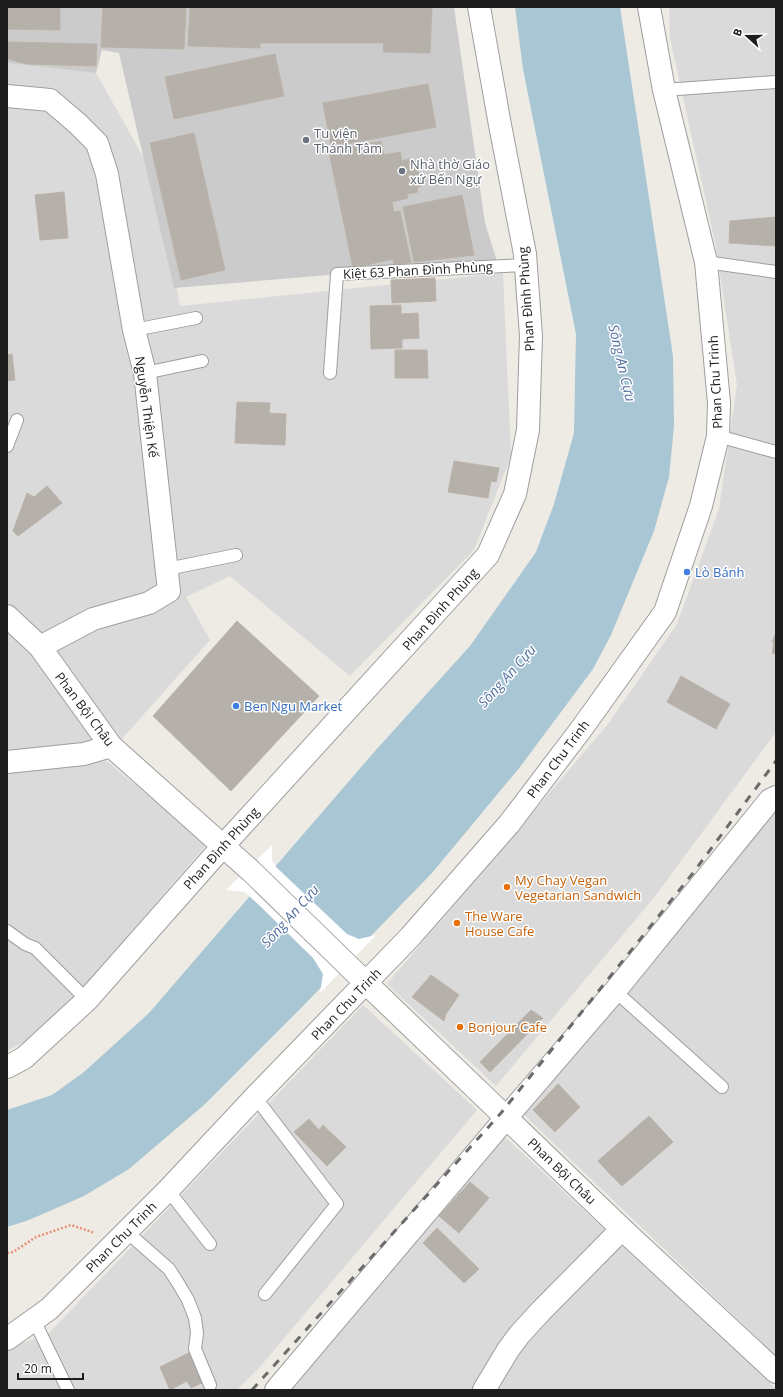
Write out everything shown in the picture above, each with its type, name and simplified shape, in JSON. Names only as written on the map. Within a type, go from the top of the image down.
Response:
[{"type":"street","name":"Phan Đình Phùng","points":[[7,1067],[24,1058],[88,1000],[223,846],[488,555],[515,494],[528,430],[531,336],[526,265],[480,7]]},
{"type":"street","name":"Phan Chu Trinh","points":[[7,1339],[49,1309],[123,1236],[410,937],[509,824],[582,728],[665,612],[701,506],[718,436],[719,402],[706,262],[664,90],[649,7]]},
{"type":"street","name":"Nguyễn Thiện Kế","points":[[7,96],[50,100],[97,143],[107,174],[134,330],[145,373],[169,591],[149,603],[94,619],[40,647]]},
{"type":"street","name":"Phan Bội Châu","points":[[7,616],[40,647],[111,746],[251,871],[622,1229],[776,1372]]},
{"type":"street","points":[[7,762],[84,754],[111,746]]},
{"type":"street","points":[[276,1390],[615,991],[770,800],[776,797]]},
{"type":"street","points":[[484,1390],[508,1350],[519,1335],[622,1229]]},
{"type":"lane","points":[[664,90],[776,82]]},
{"type":"lane","points":[[706,262],[776,272]]},
{"type":"lane","name":"Kiệt 63 Phan Đình Phùng","points":[[330,373],[337,274],[526,265]]},
{"type":"lane","points":[[134,330],[196,318]]},
{"type":"lane","points":[[145,373],[202,361]]},
{"type":"lane","points":[[7,446],[16,420]]},
{"type":"lane","points":[[718,436],[776,452]]},
{"type":"lane","points":[[167,569],[236,555]]},
{"type":"lane","points":[[7,931],[25,944],[35,948],[88,1000]]},
{"type":"lane","points":[[615,991],[722,1087]]},
{"type":"lane","points":[[255,1097],[337,1204],[265,1294]]},
{"type":"lane","points":[[168,1190],[210,1244]]},
{"type":"lane","points":[[123,1236],[169,1269],[188,1300],[195,1318],[197,1333],[195,1349],[210,1386]]},
{"type":"lane","points":[[34,1320],[68,1390]]},
{"type":"path","points":[[7,1253],[13,1252],[36,1238],[71,1225],[123,1236]]},
{"type":"shaded area","name":"Tu viện Thánh Tâm","points":[[7,7],[454,7],[485,223],[497,261],[174,288],[119,53],[102,50],[96,73],[7,63]]},
{"type":"shaded area","points":[[669,7],[776,7],[776,732],[656,895],[496,1086],[387,984],[608,724],[677,624],[719,509],[737,385],[715,242],[670,38]]},
{"type":"shaded area","points":[[7,63],[96,73],[158,183],[180,306],[503,273],[511,456],[474,550],[350,676],[230,576],[186,597],[210,640],[104,759],[207,844],[46,1030],[7,1051]]},
{"type":"shaded area","points":[[776,803],[776,1356],[520,1111]]},
{"type":"shaded area","points":[[363,1005],[477,1110],[259,1368],[237,1390],[7,1390],[7,1349],[49,1333]]},
{"type":"shaded area","points":[[503,1135],[776,1389],[776,1390],[290,1390]]},
{"type":"water","name":"Sông An Cựu","points":[[515,7],[620,7],[673,356],[674,426],[669,477],[654,531],[611,635],[593,669],[520,767],[432,873],[303,1006],[204,1105],[129,1169],[84,1196],[29,1220],[7,1227],[7,1110],[52,1095],[84,1072],[149,1013],[375,751],[470,646],[536,552],[554,504],[574,433],[576,334],[523,69]]},
{"type":"pier","points":[[272,845],[272,860],[276,867],[347,934],[359,939],[376,935],[320,993],[323,974],[313,958],[245,892],[226,890]]},
{"type":"building","points":[[7,7],[60,7],[60,30],[7,29]]},
{"type":"building","points":[[103,7],[186,7],[184,49],[101,47]]},
{"type":"building","points":[[190,7],[261,7],[260,48],[188,46]]},
{"type":"building","points":[[261,7],[432,7],[430,53],[383,52],[384,43],[260,43]]},
{"type":"building","points":[[7,42],[97,44],[96,66],[27,64],[7,59]]},
{"type":"building","points":[[275,54],[284,96],[174,119],[165,77]]},
{"type":"building","points":[[428,84],[436,127],[331,147],[323,103]]},
{"type":"building","points":[[194,133],[225,270],[181,280],[150,143]]},
{"type":"building","points":[[381,141],[384,155],[400,152],[402,161],[410,159],[412,168],[417,167],[422,186],[417,187],[418,192],[407,194],[408,198],[392,202],[394,212],[400,211],[411,262],[394,266],[393,259],[353,268],[329,152]]},
{"type":"building","points":[[64,192],[68,238],[40,240],[35,195]]},
{"type":"building","points":[[462,195],[474,255],[414,262],[403,207]]},
{"type":"building","points":[[776,217],[776,246],[729,243],[730,221]]},
{"type":"building","points":[[435,278],[436,301],[392,303],[391,280]]},
{"type":"building","points":[[401,305],[401,314],[418,313],[419,338],[402,339],[402,348],[371,349],[370,306]]},
{"type":"building","points":[[395,350],[427,350],[428,378],[395,378]]},
{"type":"building","points":[[12,354],[15,380],[7,381],[7,355]]},
{"type":"building","points":[[237,402],[270,403],[269,413],[286,414],[285,445],[235,443]]},
{"type":"building","points":[[454,461],[499,468],[496,482],[491,481],[488,498],[448,492]]},
{"type":"building","points":[[47,486],[62,503],[18,536],[13,531],[27,493],[34,497]]},
{"type":"building","name":"Ben Ngu Market","points":[[237,621],[319,696],[231,791],[153,716]]},
{"type":"building","points":[[776,633],[776,654],[772,653],[774,643],[772,642]]},
{"type":"building","points":[[681,676],[730,704],[716,729],[667,702]]},
{"type":"building","points":[[431,975],[459,995],[446,1014],[444,1021],[412,997]]},
{"type":"building","points":[[531,1010],[543,1018],[490,1072],[480,1062]]},
{"type":"building","points":[[558,1084],[580,1107],[555,1132],[533,1110]]},
{"type":"building","points":[[649,1116],[661,1129],[610,1174],[598,1161]]},
{"type":"building","points":[[309,1119],[319,1130],[323,1125],[346,1147],[327,1166],[294,1132]]},
{"type":"building","points":[[661,1129],[673,1142],[622,1186],[610,1174]]},
{"type":"building","points":[[470,1182],[489,1198],[459,1233],[439,1216]]},
{"type":"building","points":[[437,1228],[479,1269],[464,1283],[423,1243]]},
{"type":"building","points":[[199,1348],[208,1380],[191,1388],[187,1381],[170,1390],[160,1367]]},
{"type":"railway","points":[[252,1390],[501,1113],[693,873],[776,761]]},
{"type":"place","name":"Tu viện Thánh Tâm","points":[[306,140]]},
{"type":"place","name":"Nhà thờ Giáo xứ Bến Ngự","points":[[402,171]]},
{"type":"place","name":"Lò Bánh","points":[[687,572]]},
{"type":"place","name":"Ben Ngu Market","points":[[236,706]]},
{"type":"place","name":"My Chay Vegan Vegetarian Sandwich","points":[[507,887]]},
{"type":"place","name":"The Ware House Cafe","points":[[457,923]]},
{"type":"place","name":"Bonjour Cafe","points":[[460,1027]]}]
